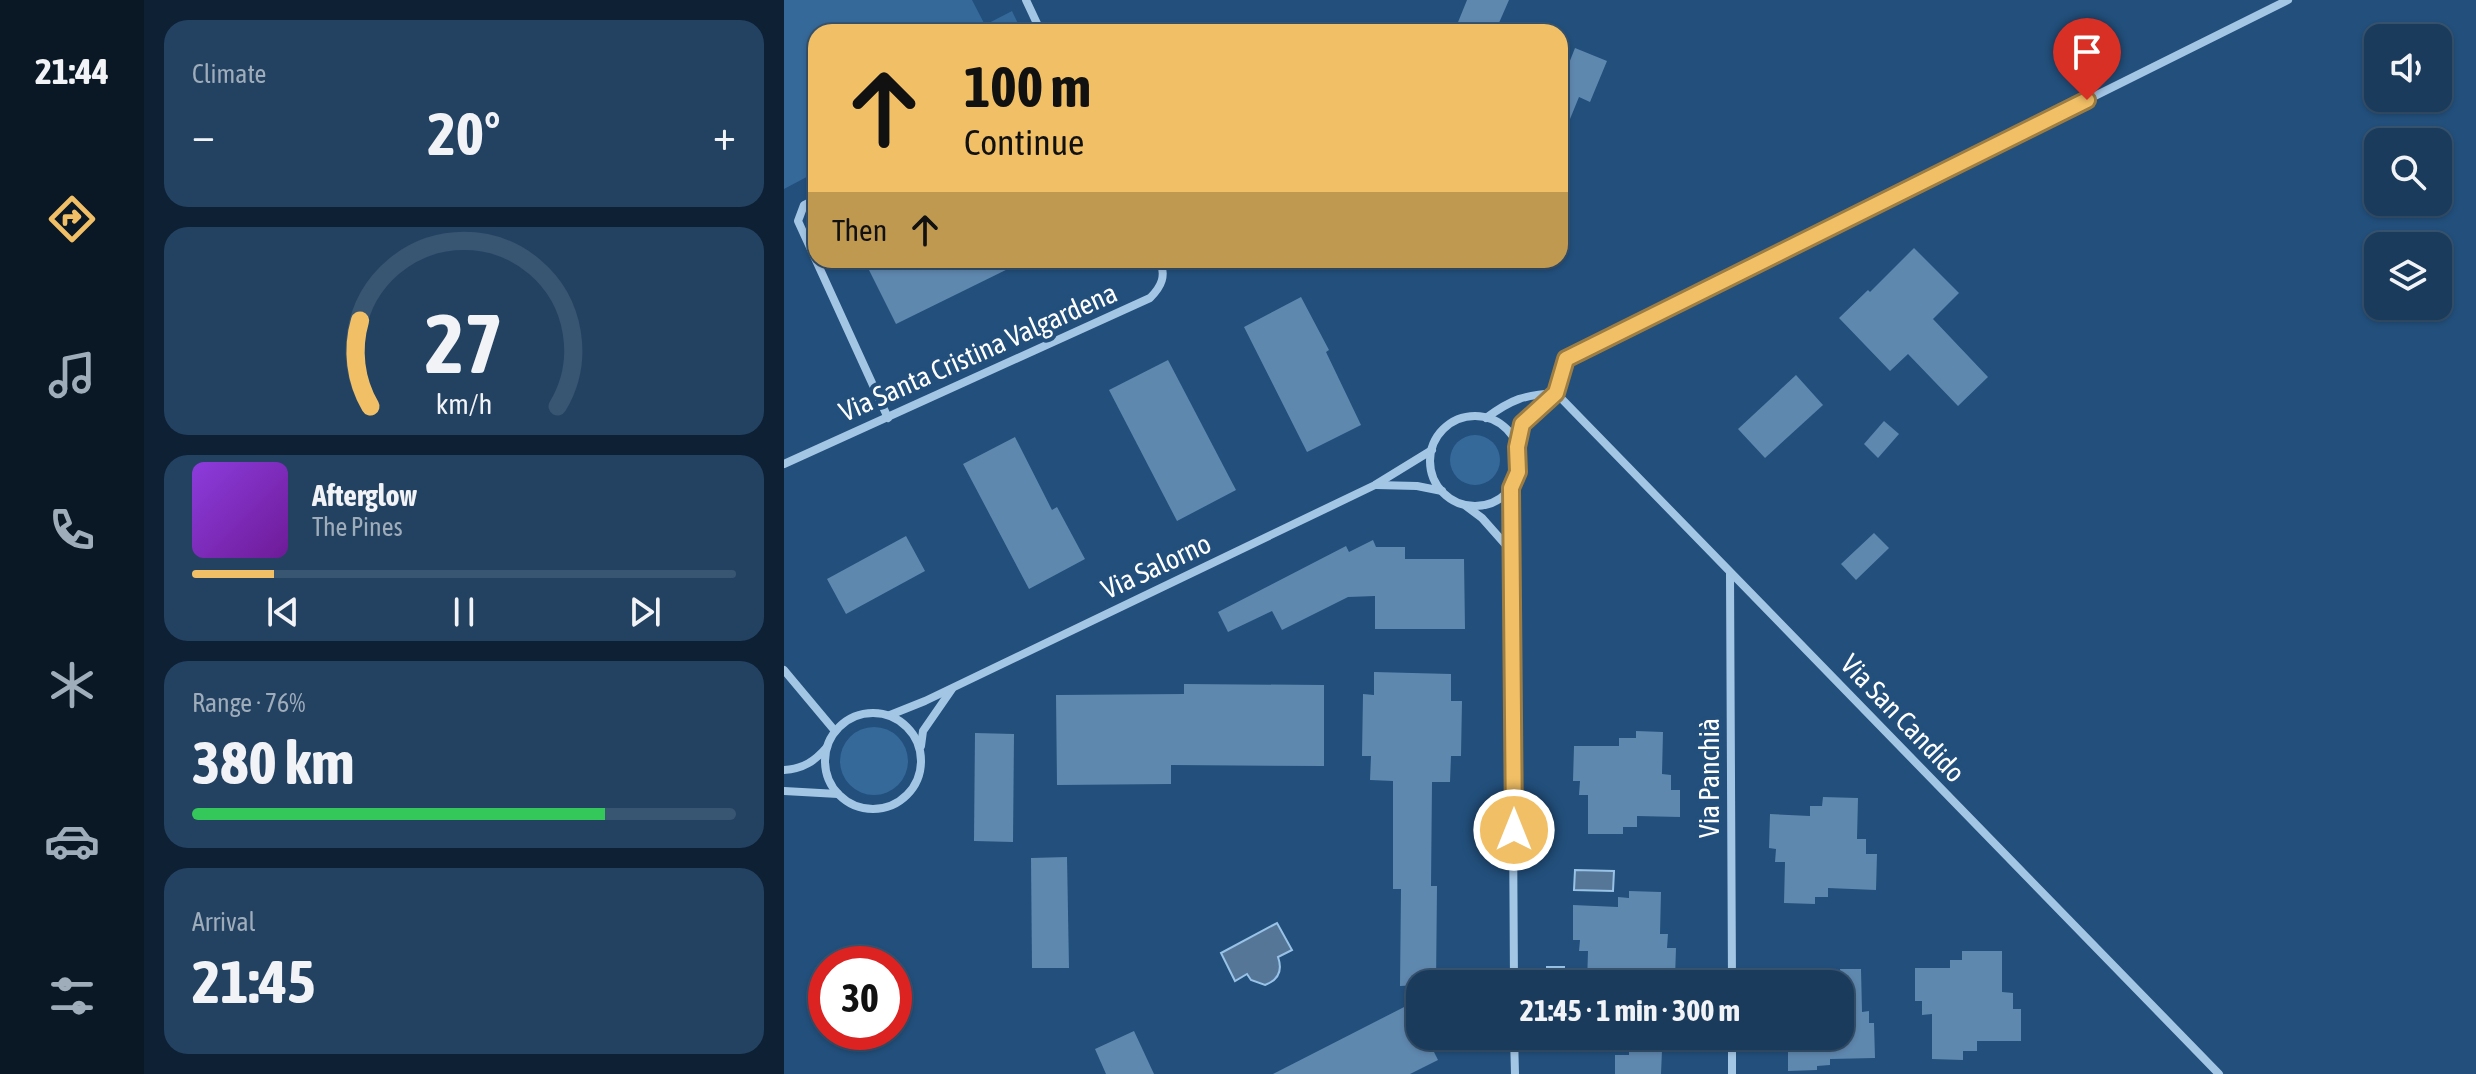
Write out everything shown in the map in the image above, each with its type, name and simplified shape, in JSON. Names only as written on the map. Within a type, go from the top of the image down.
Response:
[{"type":"street","points":[[1026,0],[1037,24]]},
{"type":"street","points":[[1514,970],[1511,488],[1518,472],[1517,447],[1522,424],[1556,393],[1566,359],[2288,0]]},
{"type":"street","points":[[808,203],[804,205],[798,221],[808,243]]},
{"type":"street","points":[[819,268],[888,418]]},
{"type":"street","name":"Via Santa Cristina Valgardena","points":[[784,464],[1150,298],[1162,283],[1162,268]]},
{"type":"street","points":[[1486,418],[1509,401],[1529,394],[1556,393]]},
{"type":"street","name":"Via San Candido","points":[[1556,393],[2219,1074]]},
{"type":"street","points":[[1513,554],[1482,518],[1442,491],[1431,467],[1432,450],[1440,434],[1452,423],[1469,417],[1486,418],[1508,432],[1517,447]]},
{"type":"street","name":"Via Salorno","points":[[890,715],[1375,485],[1432,450]]},
{"type":"street","name":"Via Salorno","points":[[1375,485],[1417,486],[1442,491]]},
{"type":"street","points":[[1464,505],[1490,504],[1511,488]]},
{"type":"street","name":"Via Panchià","points":[[1730,572],[1732,970]]},
{"type":"street","points":[[784,670],[835,731]]},
{"type":"street","name":"Via Salorno","points":[[920,750],[923,731],[955,685]]},
{"type":"street","points":[[784,770],[814,761],[846,721],[860,714],[875,712],[890,715],[909,729],[920,750],[921,766],[917,780],[909,793],[897,803],[867,809],[851,804],[838,794],[826,772],[827,746]]},
{"type":"street","points":[[784,791],[838,794]]},
{"type":"street","points":[[1514,1050],[1515,1074]]},
{"type":"street","points":[[1732,1050],[1732,1074]]},
{"type":"shaded area","points":[[784,0],[972,0],[984,24],[808,24],[808,176],[784,189]]},
{"type":"shaded area","points":[[1012,11],[1018,24],[987,24]]},
{"type":"shaded area","points":[[1475,435],[1493,442],[1500,460],[1493,478],[1475,485],[1457,478],[1450,460],[1457,442]]},
{"type":"shaded area","points":[[874,727],[898,737],[908,761],[898,785],[874,795],[850,785],[840,761],[850,737]]},
{"type":"shaded area","points":[[1575,870],[1614,871],[1613,891],[1574,890]]},
{"type":"shaded area","points":[[1277,923],[1292,950],[1278,957],[1280,971],[1276,978],[1265,985],[1251,980],[1247,974],[1235,981],[1221,953]]},
{"type":"shaded area","points":[[1547,967],[1564,967],[1564,970],[1547,970]]},
{"type":"building","points":[[1467,0],[1509,0],[1498,24],[1457,24]]},
{"type":"building","points":[[1575,48],[1607,61],[1590,102],[1579,97],[1568,124],[1568,66]]},
{"type":"building","points":[[1914,248],[1959,293],[1933,319],[1988,377],[1958,406],[1908,354],[1890,371],[1839,318]]},
{"type":"building","points":[[868,268],[1010,268],[896,324]]},
{"type":"building","points":[[1301,297],[1329,350],[1326,352],[1361,425],[1307,452],[1244,327]]},
{"type":"building","points":[[1168,360],[1236,490],[1177,521],[1109,390]]},
{"type":"building","points":[[1796,375],[1823,405],[1765,458],[1738,429]]},
{"type":"building","points":[[1884,421],[1899,434],[1878,458],[1864,444]]},
{"type":"building","points":[[1015,437],[1052,510],[1057,507],[1085,559],[1029,589],[963,464]]},
{"type":"building","points":[[1874,533],[1889,548],[1856,580],[1841,564]]},
{"type":"building","points":[[906,536],[925,571],[846,614],[827,579]]},
{"type":"building","points":[[1373,540],[1376,547],[1405,547],[1405,559],[1464,559],[1465,629],[1375,629],[1375,596],[1348,597],[1282,630],[1272,611],[1228,632],[1218,612],[1346,546],[1349,552]]},
{"type":"building","points":[[1374,672],[1451,674],[1451,701],[1462,701],[1461,756],[1451,756],[1450,782],[1432,782],[1431,886],[1437,886],[1436,970],[1406,970],[1406,986],[1400,986],[1401,889],[1393,889],[1393,781],[1370,780],[1371,756],[1362,756],[1363,694],[1374,695]]},
{"type":"building","points":[[1184,684],[1324,685],[1324,766],[1171,765],[1171,784],[1057,785],[1056,695],[1184,694]]},
{"type":"building","points":[[1636,731],[1663,732],[1662,774],[1671,775],[1671,790],[1680,790],[1680,817],[1637,816],[1637,827],[1623,827],[1623,834],[1588,834],[1588,795],[1579,795],[1580,781],[1573,781],[1574,746],[1619,746],[1619,738],[1636,738]]},
{"type":"building","points":[[975,733],[1014,734],[1013,842],[974,841]]},
{"type":"building","points":[[1823,797],[1858,798],[1857,839],[1866,839],[1866,854],[1877,854],[1876,890],[1828,888],[1828,897],[1815,897],[1815,904],[1784,903],[1785,862],[1775,862],[1776,849],[1769,848],[1770,814],[1810,816],[1810,806],[1822,806]]},
{"type":"building","points":[[1067,857],[1069,968],[1032,968],[1031,858]]},
{"type":"building","points":[[1629,891],[1661,892],[1660,934],[1668,934],[1667,948],[1676,948],[1675,970],[1587,970],[1588,951],[1579,951],[1580,940],[1573,940],[1573,905],[1618,907],[1618,897],[1629,898]]},
{"type":"building","points":[[1962,951],[2002,951],[2002,992],[2013,993],[2013,1009],[2021,1009],[2021,1041],[1977,1041],[1977,1051],[1963,1051],[1963,1060],[1932,1059],[1932,1014],[1922,1015],[1922,1001],[1915,1001],[1915,968],[1950,968],[1950,960],[1962,960]]},
{"type":"building","points":[[1861,969],[1862,1012],[1869,1011],[1869,1023],[1874,1023],[1875,1058],[1830,1059],[1830,1065],[1817,1066],[1817,1070],[1788,1071],[1788,1050],[1854,1050],[1854,970],[1840,970]]},
{"type":"building","points":[[1406,1006],[1406,1050],[1433,1050],[1438,1060],[1410,1074],[1273,1074]]},
{"type":"building","points":[[1134,1031],[1154,1074],[1106,1074],[1095,1049]]},
{"type":"building","points":[[1629,1050],[1662,1050],[1661,1074],[1615,1074],[1615,1055],[1629,1055]]},
{"type":"route","points":[[1514,830],[1511,488],[1518,472],[1517,447],[1522,424],[1556,393],[1566,359],[2087,100]]}]
